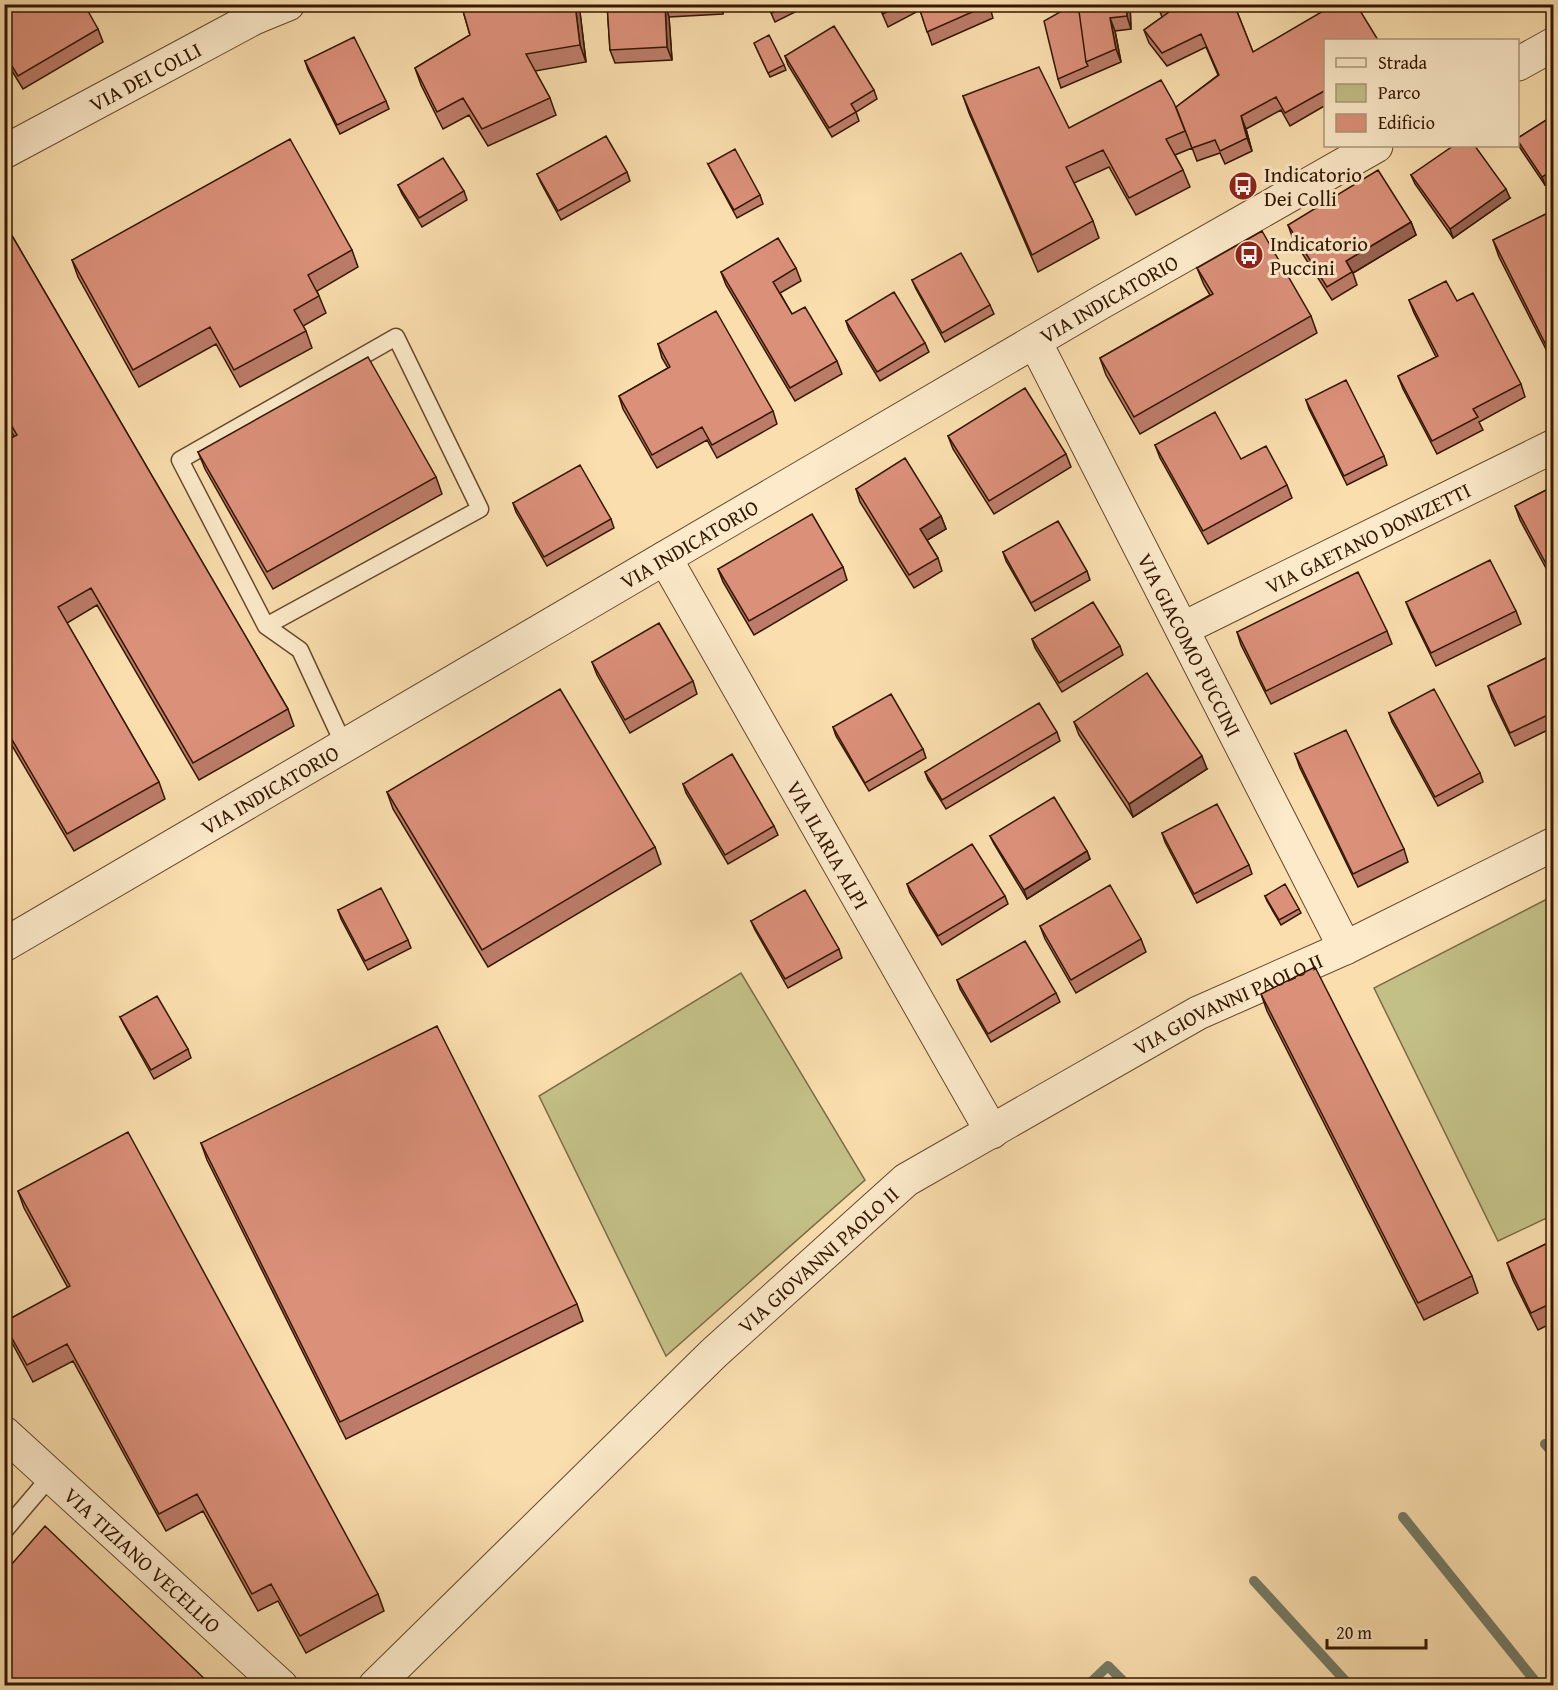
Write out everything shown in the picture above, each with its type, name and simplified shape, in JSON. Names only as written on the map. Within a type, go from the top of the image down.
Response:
[{"type":"street","name":"VIA DEI COLLI","points":[[4,152],[254,18],[288,4]]},
{"type":"street","points":[[1519,63],[1554,44]]},
{"type":"street","name":"VIA INDICATORIO","points":[[4,945],[1035,342],[1374,147]]},
{"type":"street","name":"VIA GIACOMO PUCCINI","points":[[1035,342],[1345,948]]},
{"type":"street","name":"VIA GAETANO DONIZETTI","points":[[1182,629],[1554,446]]},
{"type":"street","name":"VIA ILARIA ALPI","points":[[665,558],[992,1132]]},
{"type":"street","name":"VIA GIOVANNI PAOLO II","points":[[375,1686],[714,1353],[906,1180],[1198,1013],[1345,948],[1554,844]]},
{"type":"street","name":"VIA TIZIANO VECELLIO","points":[[4,1433],[281,1686]]},
{"type":"lane","points":[[266,626],[480,509],[396,337],[180,460],[266,626],[300,650],[344,745]]},
{"type":"lane","points":[[5,1530],[51,1476]]},
{"type":"green space","points":[[1553,896],[1553,1215],[1498,1241],[1374,988]]},
{"type":"green space","points":[[741,973],[865,1180],[666,1356],[539,1096]]},
{"type":"building","points":[[4,4],[84,4],[98,29],[18,76],[4,53]]},
{"type":"building","points":[[461,4],[575,4],[580,45],[526,54],[550,98],[482,129],[463,98],[437,112],[415,68],[470,35]]},
{"type":"building","points":[[607,4],[665,4],[667,47],[610,50]]},
{"type":"building","points":[[768,4],[789,4],[772,13]]},
{"type":"building","points":[[879,4],[902,4],[883,14]]},
{"type":"building","points":[[918,4],[988,4],[988,5],[927,32]]},
{"type":"building","points":[[1078,4],[1088,66],[1058,79],[1044,21]]},
{"type":"building","points":[[1078,4],[1126,4],[1127,16],[1110,18],[1116,49],[1086,62]]},
{"type":"building","points":[[1234,4],[1253,52],[1335,4],[1356,4],[1377,39],[1324,39],[1324,91],[1285,113],[1276,97],[1241,116],[1247,138],[1220,151],[1215,140],[1192,148],[1176,107],[1219,75],[1201,34],[1162,53],[1144,30],[1179,5]]},
{"type":"building","points":[[834,26],[874,90],[851,104],[856,112],[829,128],[785,56]]},
{"type":"building","points":[[769,35],[784,65],[768,73],[754,43]]},
{"type":"building","points":[[354,37],[386,101],[337,125],[305,61]]},
{"type":"building","points":[[1039,67],[1069,128],[1161,80],[1174,103],[1185,131],[1166,139],[1183,170],[1129,198],[1103,150],[1066,167],[1093,221],[1032,255],[963,96]]},
{"type":"building","points":[[1554,115],[1554,169],[1542,177],[1519,142],[1519,137]]},
{"type":"building","points":[[606,136],[627,172],[558,211],[537,174]]},
{"type":"building","points":[[290,139],[352,250],[308,275],[319,296],[294,310],[306,331],[234,370],[210,327],[133,370],[72,260]]},
{"type":"building","points":[[1452,147],[1476,147],[1506,189],[1450,229],[1411,175]]},
{"type":"building","points":[[735,149],[760,195],[734,210],[708,164]]},
{"type":"building","points":[[443,158],[464,191],[419,218],[398,185]]},
{"type":"building","points":[[1378,170],[1411,222],[1346,261],[1352,272],[1327,287],[1288,225]]},
{"type":"building","points":[[1554,210],[1554,237],[1549,240],[1554,249],[1554,357],[1552,357],[1493,240]]},
{"type":"building","points":[[4,222],[288,709],[193,763],[91,588],[58,607],[159,782],[67,834],[4,726],[4,442],[17,435],[4,413]]},
{"type":"building","points":[[1262,231],[1311,316],[1134,417],[1100,358],[1213,294],[1197,268]]},
{"type":"building","points":[[778,238],[796,268],[773,282],[792,314],[805,307],[837,361],[790,388],[721,272]]},
{"type":"building","points":[[961,253],[990,305],[942,333],[912,280]]},
{"type":"building","points":[[1446,281],[1457,301],[1473,293],[1521,384],[1473,409],[1478,417],[1432,441],[1398,376],[1438,356],[1409,300]]},
{"type":"building","points":[[894,292],[925,343],[877,372],[846,321]]},
{"type":"building","points":[[716,311],[773,411],[712,445],[702,427],[652,455],[619,396],[670,367],[658,344]]},
{"type":"building","points":[[368,357],[436,477],[267,572],[198,452]]},
{"type":"building","points":[[1346,380],[1384,456],[1344,476],[1306,400]]},
{"type":"building","points":[[1025,388],[1066,454],[989,501],[948,436]]},
{"type":"building","points":[[1215,412],[1241,459],[1266,446],[1287,485],[1203,531],[1155,445]]},
{"type":"building","points":[[905,458],[941,516],[920,529],[938,558],[909,575],[856,489]]},
{"type":"building","points":[[580,465],[611,519],[544,557],[513,503]]},
{"type":"building","points":[[1554,486],[1554,569],[1550,571],[1515,506]]},
{"type":"building","points":[[812,514],[843,567],[749,621],[718,569]]},
{"type":"building","points":[[1058,521],[1087,571],[1031,603],[1003,552]]},
{"type":"building","points":[[1490,560],[1516,611],[1431,653],[1406,602]]},
{"type":"building","points":[[1358,572],[1387,631],[1266,691],[1237,632]]},
{"type":"building","points":[[1093,602],[1120,646],[1059,683],[1032,639]]},
{"type":"building","points":[[659,623],[693,681],[625,720],[592,662]]},
{"type":"building","points":[[1554,654],[1554,712],[1510,733],[1488,686]]},
{"type":"building","points":[[1147,673],[1202,756],[1129,804],[1074,722]]},
{"type":"building","points":[[560,689],[655,847],[482,950],[387,792]]},
{"type":"building","points":[[1434,689],[1480,773],[1435,797],[1389,713]]},
{"type":"building","points":[[891,694],[923,749],[865,783],[833,727]]},
{"type":"building","points":[[1039,703],[1057,732],[942,800],[925,772]]},
{"type":"building","points":[[1346,730],[1404,849],[1353,874],[1295,754]]},
{"type":"building","points":[[732,754],[774,826],[725,855],[683,784]]},
{"type":"building","points":[[1054,797],[1087,851],[1024,890],[990,836]]},
{"type":"building","points":[[1217,804],[1249,865],[1194,894],[1162,833]]},
{"type":"building","points":[[972,844],[1005,896],[938,936],[907,884]]},
{"type":"building","points":[[1285,884],[1299,909],[1279,920],[1265,896]]},
{"type":"building","points":[[1110,885],[1141,939],[1071,980],[1040,926]]},
{"type":"building","points":[[381,888],[408,940],[365,961],[338,910]]},
{"type":"building","points":[[805,890],[839,949],[785,979],[751,921]]},
{"type":"building","points":[[1025,941],[1056,993],[988,1034],[957,980]]},
{"type":"building","points":[[1315,967],[1472,1276],[1418,1303],[1261,994]]},
{"type":"building","points":[[157,996],[188,1049],[151,1070],[120,1017]]},
{"type":"building","points":[[437,1026],[577,1304],[340,1422],[201,1143]]},
{"type":"building","points":[[128,1132],[378,1594],[300,1636],[271,1584],[252,1594],[197,1494],[159,1514],[67,1344],[27,1365],[4,1324],[70,1286],[18,1191]]},
{"type":"building","points":[[1554,1240],[1554,1302],[1531,1313],[1507,1263]]},
{"type":"building","points":[[45,1526],[212,1686],[4,1686],[4,1573]]},
{"type":"waterway","points":[[1545,1444],[1554,1454]]},
{"type":"waterway","points":[[1403,1517],[1539,1686]]},
{"type":"waterway","points":[[1254,1581],[1350,1686]]},
{"type":"waterway","points":[[1087,1686],[1108,1666],[1128,1686]]},
{"type":"place","name":"Indicatorio Dei Colli","points":[[1243,186]]},
{"type":"place","name":"Indicatorio Puccini","points":[[1249,255]]}]
